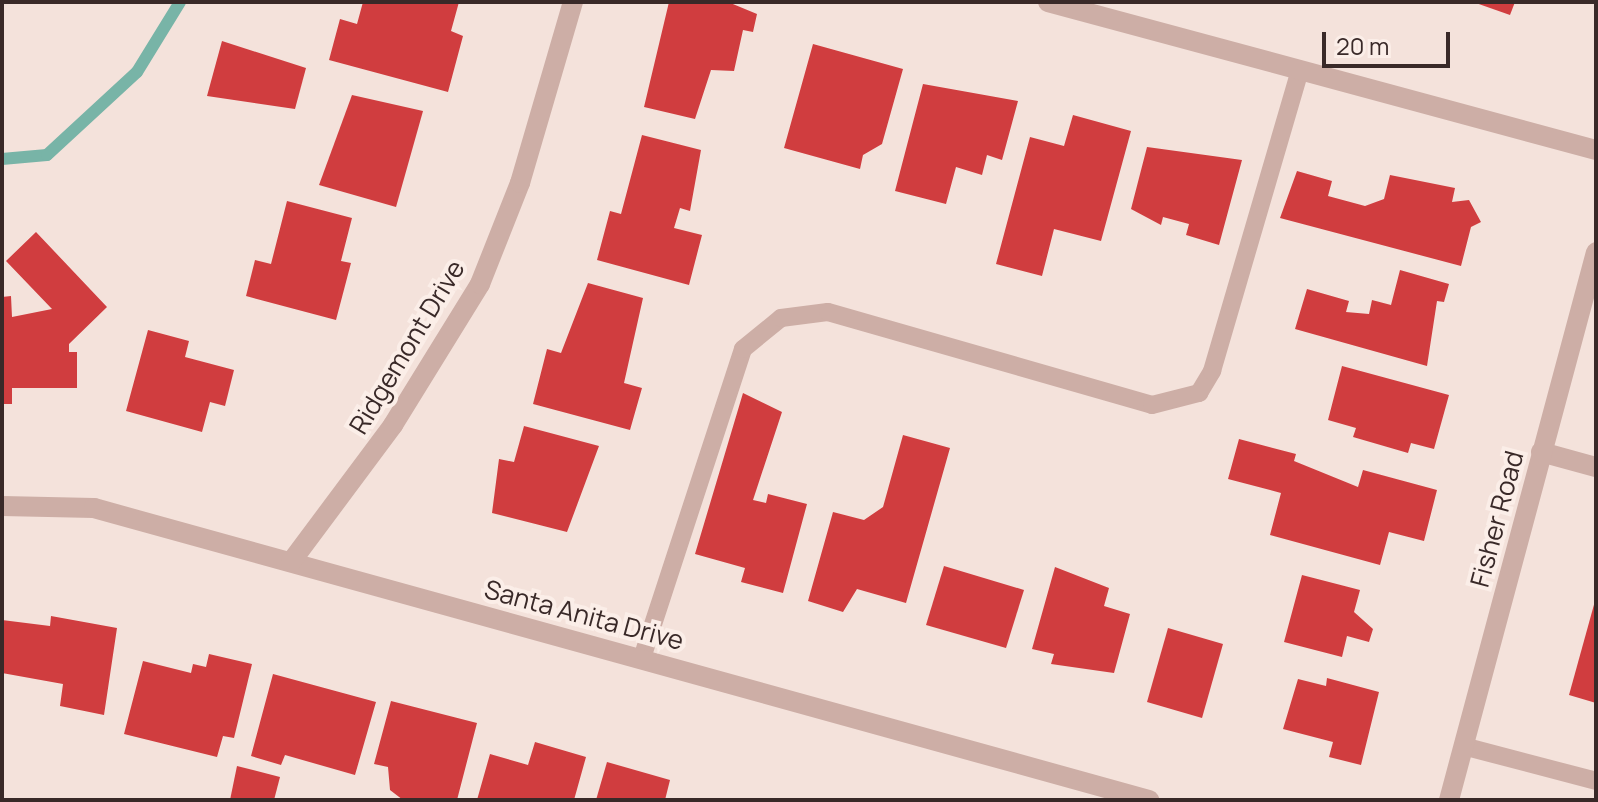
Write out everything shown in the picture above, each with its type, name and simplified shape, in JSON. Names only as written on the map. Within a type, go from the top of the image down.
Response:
[{"type":"street","name":"Ridgemont Drive","points":[[291,562],[393,425],[480,284],[520,183],[573,2]]},
{"type":"street","points":[[1048,2],[1596,150]]},
{"type":"street","name":"Fisher Road","points":[[1449,800],[1596,252]]},
{"type":"street","points":[[1541,452],[1596,467]]},
{"type":"street","name":"Santa Anita Drive","points":[[2,506],[94,508],[642,658],[1093,793],[1149,800]]},
{"type":"lane","points":[[642,658],[743,349],[781,318],[828,312],[1152,405],[1199,393],[1212,371],[1300,70]]},
{"type":"lane","points":[[1463,746],[1596,781]]},
{"type":"building","points":[[363,2],[459,2],[451,31],[463,36],[448,92],[329,60],[340,19],[357,24]]},
{"type":"building","points":[[669,2],[728,2],[757,14],[753,32],[743,30],[734,71],[711,70],[695,119],[644,107]]},
{"type":"building","points":[[1473,2],[1515,2],[1510,15]]},
{"type":"building","points":[[222,41],[306,68],[295,109],[207,96]]},
{"type":"building","points":[[813,44],[903,69],[882,144],[863,155],[860,169],[784,148]]},
{"type":"building","points":[[923,84],[1018,101],[1002,160],[987,155],[982,175],[956,167],[946,204],[895,191]]},
{"type":"building","points":[[352,95],[423,111],[396,207],[319,185]]},
{"type":"building","points":[[1073,115],[1131,131],[1101,241],[1054,229],[1042,276],[996,264],[1030,137],[1064,146]]},
{"type":"building","points":[[642,135],[701,150],[690,211],[680,208],[674,228],[702,235],[689,285],[597,260],[610,211],[621,214]]},
{"type":"building","points":[[1147,147],[1242,160],[1219,245],[1186,235],[1189,224],[1163,217],[1161,225],[1131,209]]},
{"type":"building","points":[[1297,171],[1332,181],[1328,196],[1365,206],[1384,199],[1390,175],[1455,188],[1452,202],[1469,200],[1481,222],[1471,227],[1461,266],[1280,218]]},
{"type":"building","points":[[287,201],[352,218],[341,261],[351,263],[336,320],[246,296],[255,260],[271,264]]},
{"type":"building","points":[[36,232],[107,307],[69,344],[69,352],[77,352],[77,388],[12,388],[12,404],[2,404],[2,297],[11,296],[12,317],[52,309],[6,261]]},
{"type":"building","points":[[1400,270],[1449,284],[1444,302],[1437,301],[1427,366],[1295,329],[1307,289],[1349,301],[1346,312],[1369,314],[1372,300],[1391,305]]},
{"type":"building","points":[[588,283],[643,298],[624,383],[642,388],[630,430],[533,404],[547,349],[561,353]]},
{"type":"building","points":[[148,330],[189,341],[185,357],[234,370],[225,406],[210,402],[202,432],[126,411]]},
{"type":"building","points":[[1342,366],[1449,395],[1434,449],[1411,443],[1408,453],[1353,437],[1356,428],[1328,420]]},
{"type":"building","points":[[743,393],[782,412],[753,500],[766,503],[768,494],[807,504],[783,593],[741,582],[745,568],[695,554]]},
{"type":"building","points":[[524,426],[599,446],[567,532],[492,513],[499,459],[514,462]]},
{"type":"building","points":[[903,435],[950,448],[906,603],[857,589],[843,612],[808,601],[833,512],[864,520],[883,507]]},
{"type":"building","points":[[1239,439],[1296,454],[1294,461],[1358,487],[1363,470],[1437,490],[1424,541],[1389,532],[1380,565],[1270,535],[1281,493],[1228,479]]},
{"type":"building","points":[[944,566],[1024,590],[1006,648],[926,625]]},
{"type":"building","points":[[1055,567],[1109,588],[1104,606],[1130,614],[1114,673],[1051,664],[1054,654],[1032,649]]},
{"type":"building","points":[[1302,575],[1360,590],[1354,612],[1373,629],[1369,642],[1347,636],[1342,657],[1284,642]]},
{"type":"building","points":[[1596,602],[1596,703],[1569,695]]},
{"type":"building","points":[[51,616],[117,628],[104,715],[60,706],[63,684],[2,673],[2,620],[50,626]]},
{"type":"building","points":[[1168,628],[1223,644],[1202,718],[1147,702]]},
{"type":"building","points":[[209,654],[252,664],[234,738],[223,736],[217,757],[124,734],[143,661],[191,673],[193,664],[206,667]]},
{"type":"building","points":[[273,674],[376,702],[355,775],[285,755],[281,765],[251,756]]},
{"type":"building","points":[[1327,678],[1379,692],[1361,765],[1329,757],[1333,742],[1283,729],[1298,679],[1326,686]]},
{"type":"building","points":[[391,701],[477,723],[457,800],[403,800],[390,790],[388,767],[374,764]]},
{"type":"building","points":[[535,742],[586,757],[574,800],[477,800],[490,754],[528,765]]},
{"type":"building","points":[[607,762],[670,780],[665,800],[596,800]]},
{"type":"building","points":[[237,766],[280,777],[274,800],[230,800]]},
{"type":"waterway","points":[[2,159],[47,155],[137,72],[180,2]]}]
